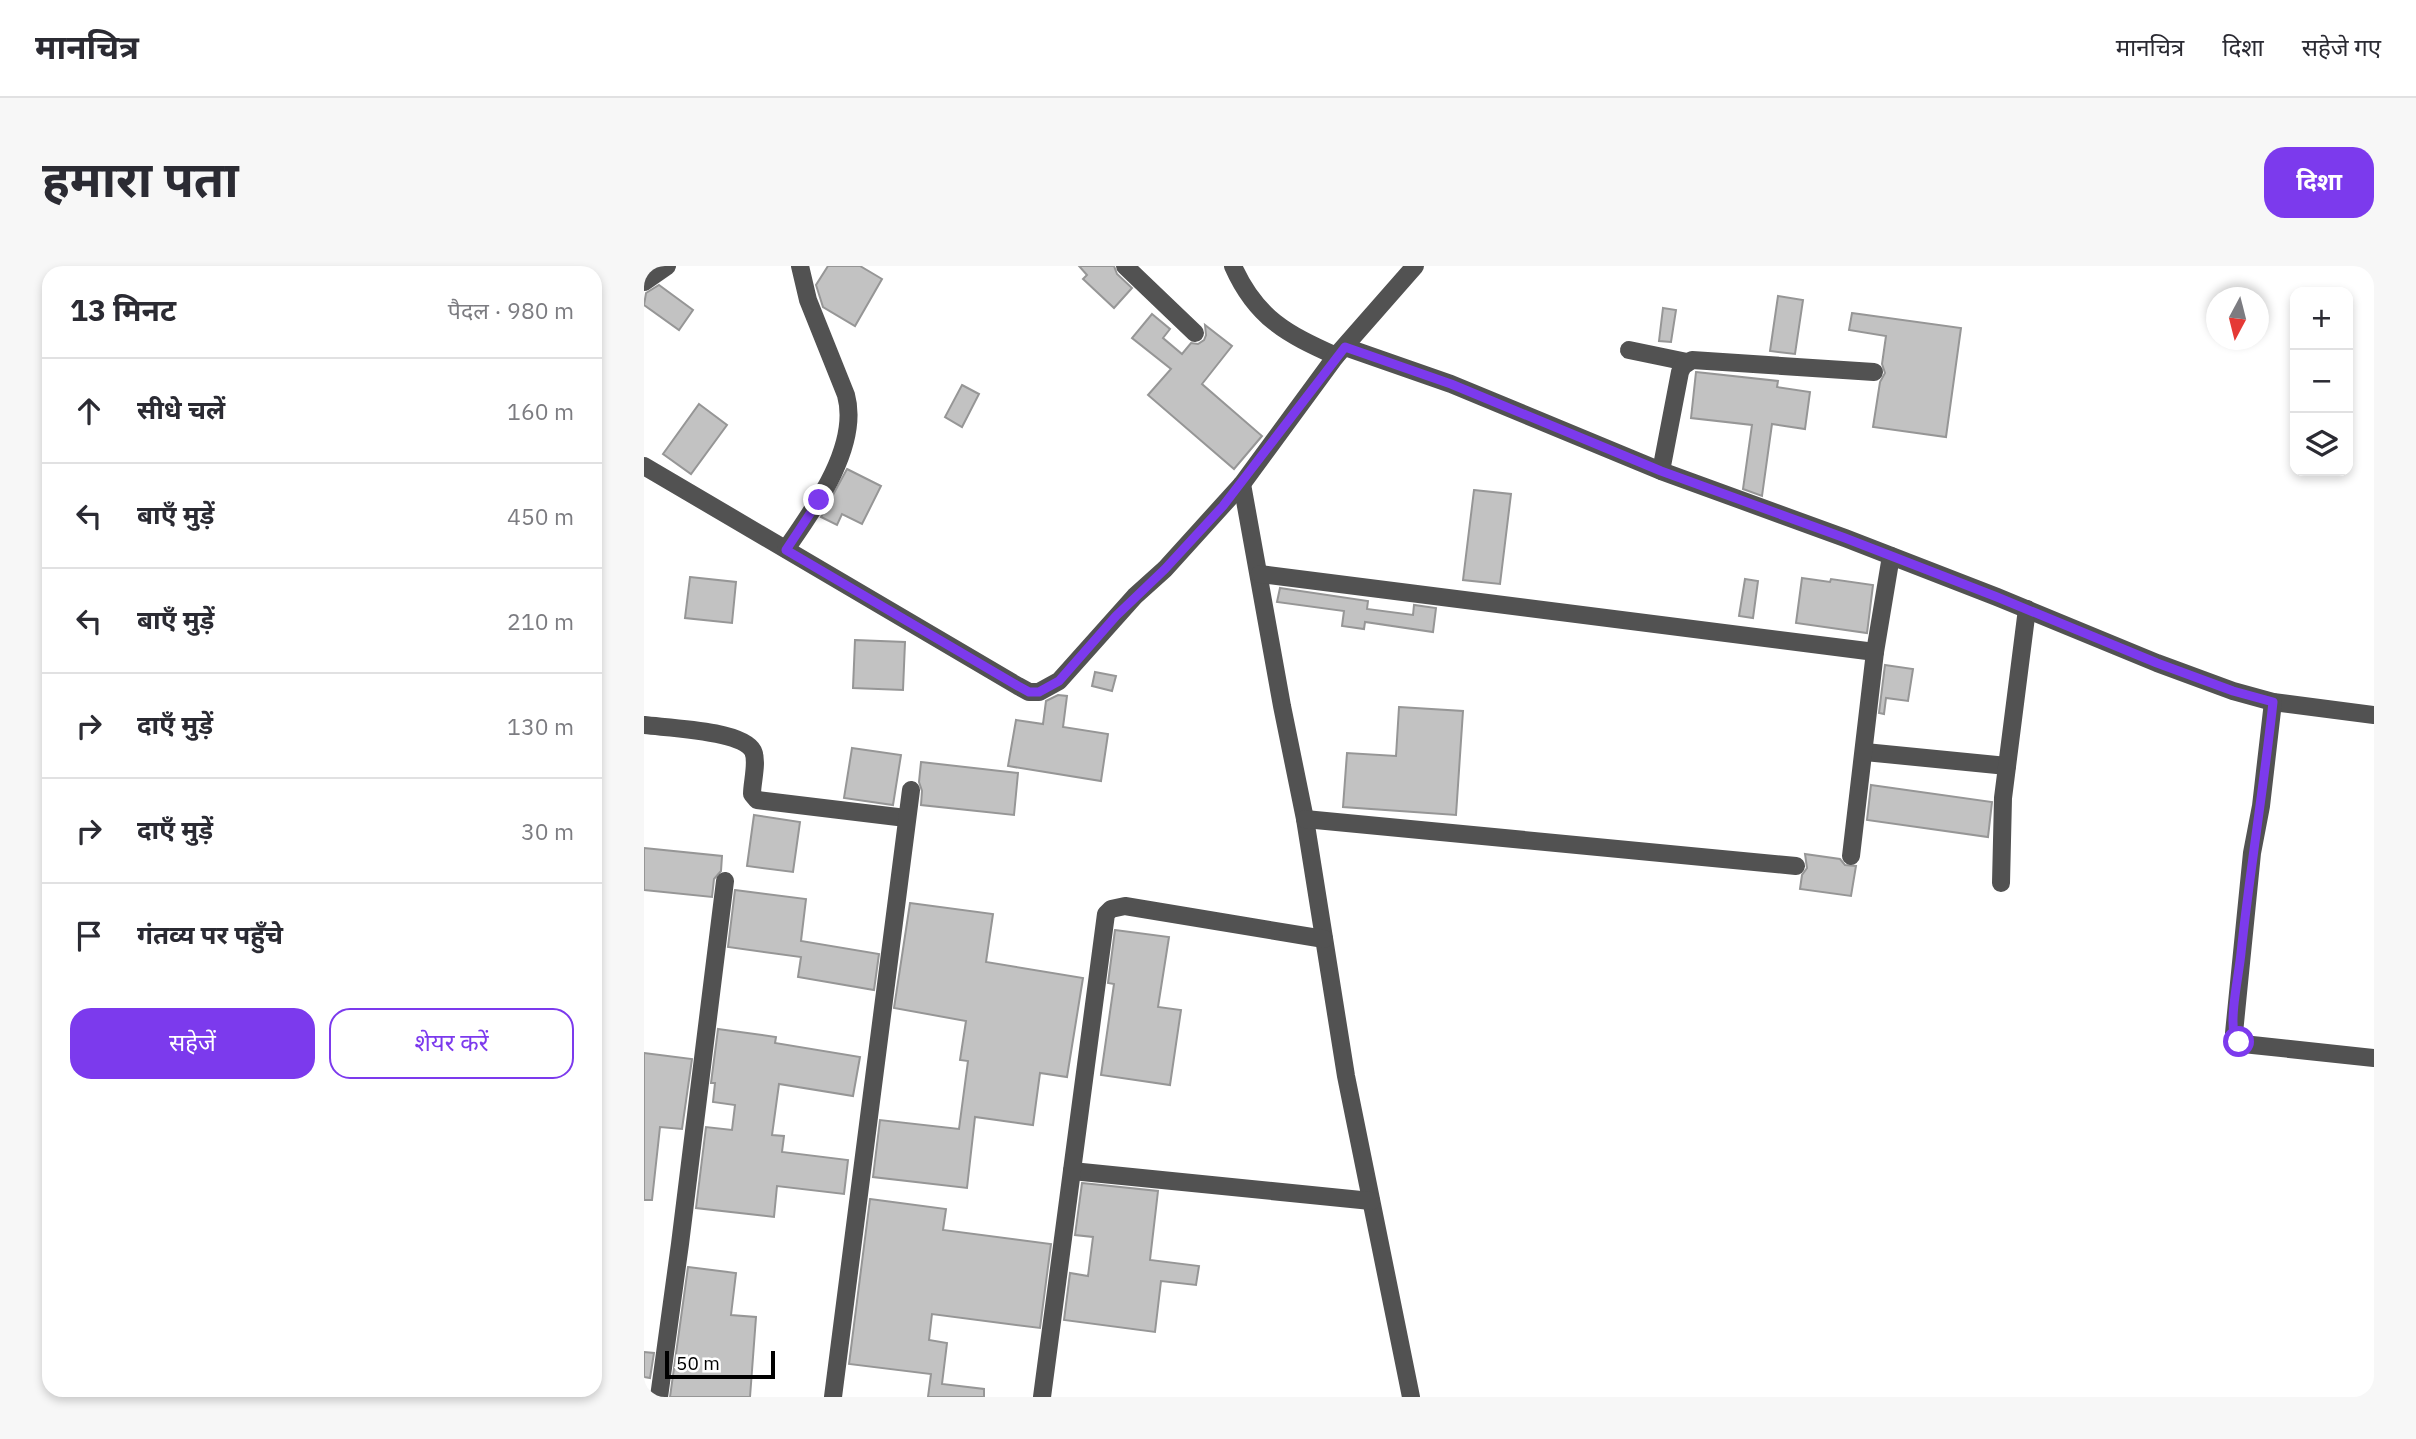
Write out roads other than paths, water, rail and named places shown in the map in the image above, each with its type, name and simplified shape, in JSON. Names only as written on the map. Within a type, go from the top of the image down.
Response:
[{"type":"street","points":[[644,282],[667,266]]},
{"type":"street","points":[[786,550],[828,483],[844,440],[849,412],[846,395],[808,300],[800,266]]},
{"type":"street","points":[[1125,266],[1195,333]]},
{"type":"street","points":[[1233,266],[1259,310],[1297,338],[1451,384],[1661,471],[1891,556],[2233,691],[2273,702],[2374,715]]},
{"type":"street","points":[[644,466],[1018,686],[1029,692],[1039,692],[1059,681],[1116,616],[1165,569],[1242,484],[1340,352],[1415,266]]},
{"type":"street","points":[[1629,350],[1687,362],[1698,359],[1874,372]]},
{"type":"street","points":[[1661,471],[1680,372],[1687,362]]},
{"type":"street","points":[[1242,484],[1272,654],[1306,819],[1346,1076],[1411,1397]]},
{"type":"street","points":[[1851,856],[1875,653],[1891,556]]},
{"type":"street","points":[[1260,575],[1875,653]]},
{"type":"street","points":[[2001,883],[2003,798],[2027,610]]},
{"type":"street","points":[[2273,702],[2261,806],[2252,853],[2234,1033],[2236,1039],[2243,1044],[2374,1058]]},
{"type":"street","points":[[644,725],[733,736],[749,746],[755,758],[752,794],[757,800],[906,818]]},
{"type":"street","points":[[1865,752],[2007,766]]},
{"type":"street","points":[[833,1397],[911,790]]},
{"type":"street","points":[[1306,819],[1796,866]]},
{"type":"street","points":[[644,1395],[658,1397],[680,1244],[725,881]]},
{"type":"street","points":[[1042,1397],[1104,920],[1111,909],[1125,906],[1324,939]]},
{"type":"street","points":[[1072,1171],[1371,1201]]}]
